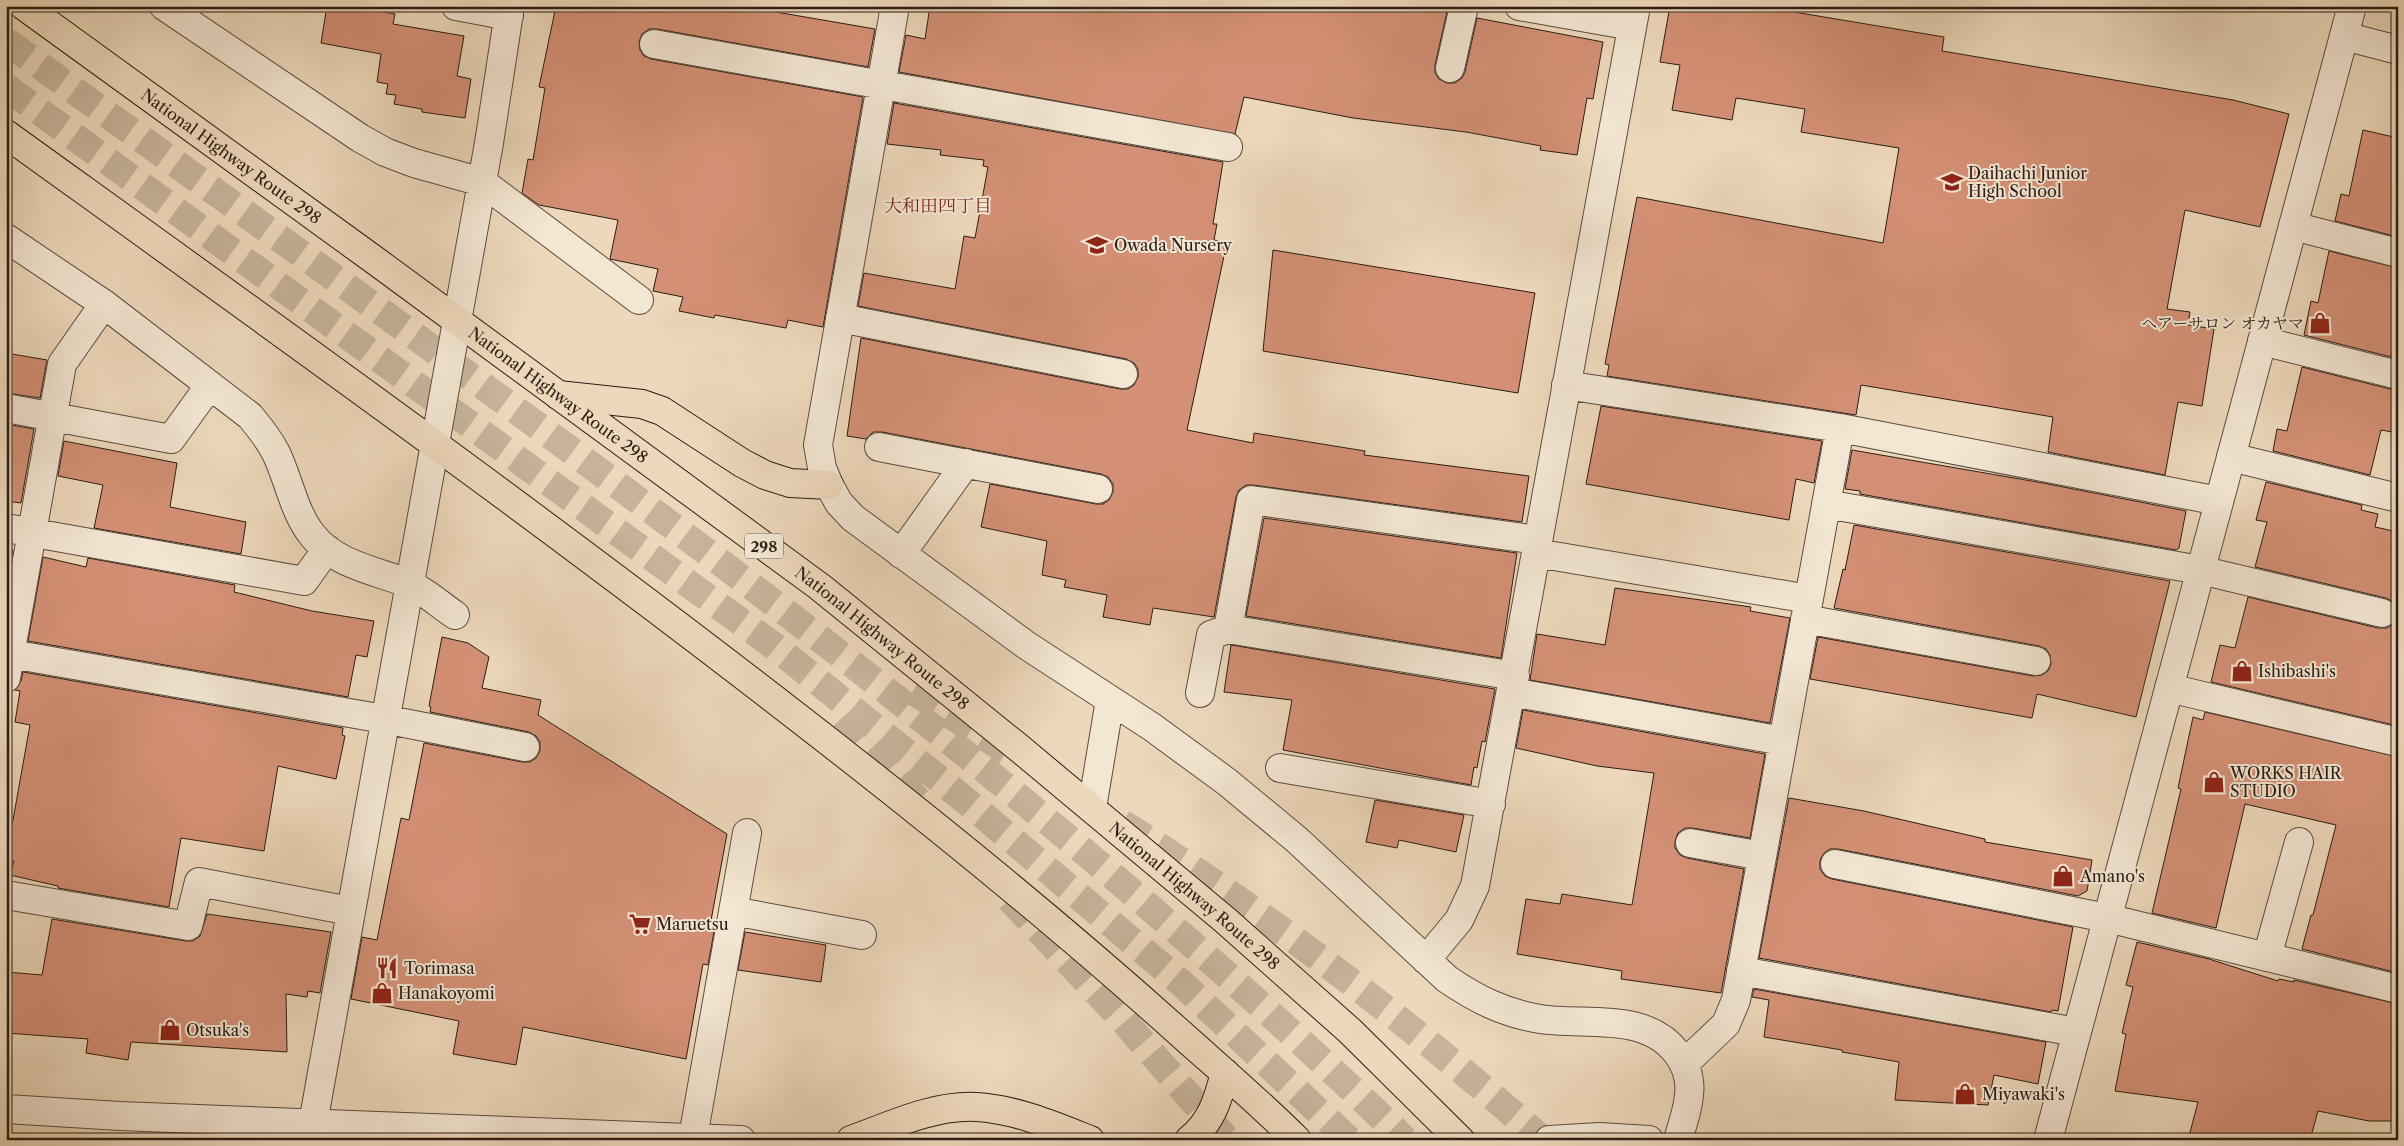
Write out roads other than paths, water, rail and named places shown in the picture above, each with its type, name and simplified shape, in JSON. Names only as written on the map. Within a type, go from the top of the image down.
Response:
[{"type":"highway","name":"National Highway Route 298","points":[[24,6],[457,320],[820,588],[1092,808],[1210,907],[1350,1031],[1460,1140]]},
{"type":"highway","points":[[6,134],[435,442],[703,643],[917,811],[1053,922],[1225,1073],[1297,1140]]},
{"type":"highway","points":[[558,395],[642,404],[662,411],[765,475],[790,483],[829,485]]},
{"type":"highway","points":[[1190,1140],[1209,1119],[1218,1099],[1225,1073]]},
{"type":"highway","points":[[851,1140],[918,1116],[945,1109],[976,1107],[1010,1112],[1090,1140]]},
{"type":"street","points":[[311,1131],[482,182],[510,11],[456,6]]},
{"type":"street","points":[[894,6],[818,445],[822,468],[839,503],[853,518],[1026,645],[1152,727],[1227,782],[1296,839],[1447,979],[1491,1006],[1542,1019],[1636,1026],[1656,1034],[1673,1047],[1685,1063],[1690,1085],[1689,1097],[1678,1140]]},
{"type":"street","points":[[1450,68],[1464,6]]},
{"type":"street","points":[[1426,960],[1459,920],[1475,886],[1634,16],[1519,6]]},
{"type":"street","points":[[2048,1140],[2352,6]]},
{"type":"street","points":[[177,10],[377,148],[414,163],[482,182],[639,300]]},
{"type":"street","points":[[2344,36],[2398,50]]},
{"type":"street","points":[[654,44],[1228,147]]},
{"type":"street","points":[[2293,226],[2398,253]]},
{"type":"street","points":[[6,238],[104,304],[250,416],[265,433],[276,453],[304,522],[314,537],[327,549],[341,558],[409,584],[455,615]]},
{"type":"street","points":[[104,304],[62,364],[51,417],[19,530],[8,666],[384,719],[525,747]]},
{"type":"street","points":[[840,318],[1123,374]]},
{"type":"street","points":[[2262,341],[2398,375]]},
{"type":"street","points":[[6,408],[171,439],[210,385]]},
{"type":"street","points":[[1566,385],[1840,428],[2219,501]]},
{"type":"street","points":[[1685,1063],[1726,1024],[1736,1000],[1840,428]]},
{"type":"street","points":[[879,447],[1098,489]]},
{"type":"street","points":[[2231,458],[2398,498]]},
{"type":"street","points":[[902,554],[966,464]]},
{"type":"street","points":[[1228,629],[1251,500],[1537,547],[2036,661]]},
{"type":"street","points":[[1826,504],[2200,570],[2382,613]]},
{"type":"street","points":[[19,530],[304,581],[327,549]]},
{"type":"street","points":[[1200,693],[1212,635],[1228,629],[1513,684],[1783,741]]},
{"type":"street","points":[[2169,688],[2398,742]]},
{"type":"street","points":[[1092,808],[1110,700]]},
{"type":"street","points":[[1280,768],[1491,804]]},
{"type":"street","points":[[693,1137],[746,833]]},
{"type":"street","points":[[2267,957],[2299,842]]},
{"type":"street","points":[[1690,843],[1762,856]]},
{"type":"street","points":[[1835,864],[2107,918],[2398,989]]},
{"type":"street","points":[[6,895],[188,926],[199,882],[350,911]]},
{"type":"street","points":[[733,911],[862,935]]},
{"type":"street","points":[[1741,971],[2076,1032]]},
{"type":"street","points":[[6,1109],[311,1131],[693,1137],[741,1140]]},
{"type":"street","points":[[1549,1140],[1599,1137],[1649,1140]]},
{"type":"tunnel","points":[[6,41],[547,433],[725,566],[901,703],[1074,843],[1242,988],[1405,1140]]},
{"type":"tunnel","points":[[6,87],[774,646],[971,805],[1179,981],[1349,1140]]},
{"type":"tunnel","points":[[913,691],[1007,751]]},
{"type":"tunnel","points":[[842,718],[923,806]]},
{"type":"tunnel","points":[[1122,823],[1232,896],[1339,973],[1442,1054],[1543,1140]]},
{"type":"tunnel","points":[[1010,899],[1123,1020],[1227,1140]]},
{"type":"place","name":"Daihachi Junior High School","points":[[1952,182]]},
{"type":"place","name":"Owada Nursery","points":[[1097,245]]},
{"type":"place","name":"ヘアーサロン オカヤマ","points":[[2320,323]]},
{"type":"place","name":"Ishibashi's","points":[[2242,671]]},
{"type":"place","name":"WORKS HAIR STUDIO","points":[[2214,782]]},
{"type":"place","name":"Amano's","points":[[2063,876]]},
{"type":"place","name":"Maruetsu","points":[[640,924]]},
{"type":"place","name":"Torimasa","points":[[387,968]]},
{"type":"place","name":"Hanakoyomi","points":[[382,993]]},
{"type":"place","name":"Otsuka's","points":[[170,1030]]},
{"type":"place","name":"Miyawaki's","points":[[1965,1094]]},
{"type":"district","name":"大和田四丁目","points":[[938,206]]}]
